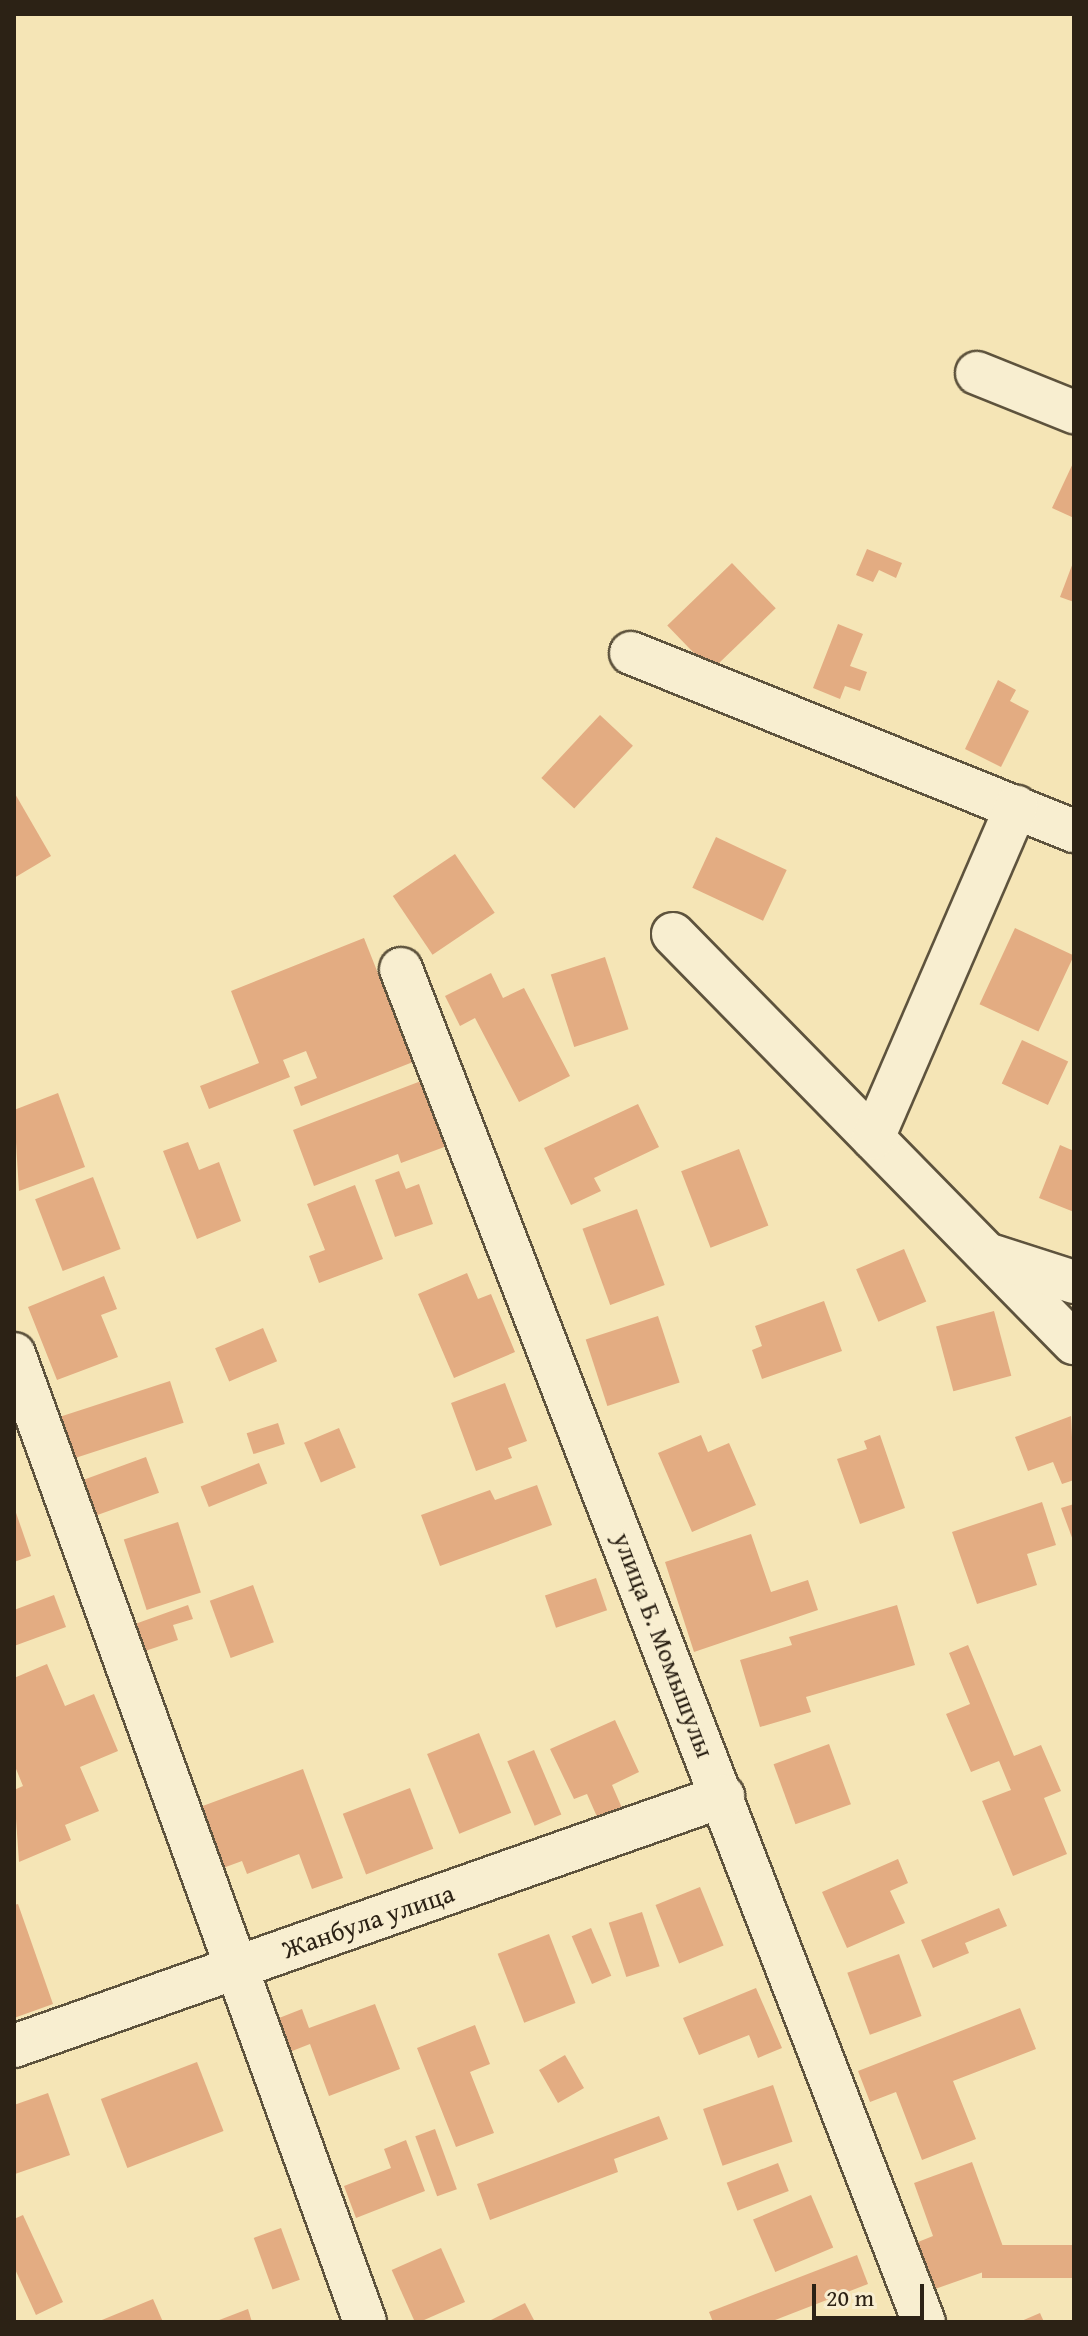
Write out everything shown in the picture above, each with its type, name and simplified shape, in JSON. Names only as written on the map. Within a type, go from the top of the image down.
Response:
[{"type":"street","points":[[977,373],[1074,412]]},
{"type":"street","points":[[631,653],[1074,831]]},
{"type":"street","points":[[873,1138],[1016,807]]},
{"type":"street","points":[[673,934],[1074,1343]]},
{"type":"street","name":"улица Б. Момышулы","points":[[401,969],[924,2322]]},
{"type":"street","points":[[988,1255],[1074,1282]]},
{"type":"street","points":[[14,1354],[365,2322]]},
{"type":"street","name":"Жанбула улица","points":[[14,2046],[723,1796]]},
{"type":"building","points":[[1074,461],[1074,518],[1052,508]]},
{"type":"building","points":[[867,549],[902,563],[896,578],[879,570],[873,582],[856,575]]},
{"type":"building","points":[[1074,560],[1074,602],[1060,597]]},
{"type":"building","points":[[732,563],[776,608],[711,671],[667,626]]},
{"type":"building","points":[[838,624],[863,634],[850,666],[867,672],[860,691],[845,686],[840,699],[813,688]]},
{"type":"building","points":[[998,680],[1016,690],[1010,701],[1029,711],[1001,767],[965,749]]},
{"type":"building","points":[[600,715],[633,746],[574,809],[541,778]]},
{"type":"building","points":[[14,792],[51,856],[14,878]]},
{"type":"building","points":[[716,837],[787,870],[763,921],[692,888]]},
{"type":"building","points":[[455,854],[495,913],[433,955],[393,896]]},
{"type":"building","points":[[1015,928],[1074,955],[1038,1032],[980,1004]]},
{"type":"building","points":[[364,938],[413,1062],[301,1106],[294,1087],[317,1078],[306,1051],[283,1060],[290,1077],[209,1109],[200,1086],[259,1063],[231,991]]},
{"type":"building","points":[[605,957],[628,1029],[574,1047],[551,975]]},
{"type":"building","points":[[491,973],[503,998],[524,988],[570,1076],[519,1102],[475,1018],[460,1026],[445,996]]},
{"type":"building","points":[[1022,1040],[1068,1062],[1048,1105],[1002,1084]]},
{"type":"building","points":[[421,1081],[447,1146],[401,1163],[398,1154],[314,1186],[293,1130]]},
{"type":"building","points":[[58,1093],[85,1167],[19,1191],[14,1110]]},
{"type":"building","points":[[638,1104],[659,1147],[594,1178],[601,1191],[571,1205],[544,1148]]},
{"type":"building","points":[[188,1142],[199,1170],[219,1162],[241,1221],[197,1239],[163,1151]]},
{"type":"building","points":[[1060,1145],[1074,1151],[1074,1212],[1039,1198]]},
{"type":"building","points":[[739,1149],[768,1226],[711,1248],[681,1171]]},
{"type":"building","points":[[399,1171],[406,1189],[419,1184],[433,1224],[395,1237],[375,1180]]},
{"type":"building","points":[[93,1177],[121,1249],[63,1271],[35,1199]]},
{"type":"building","points":[[355,1185],[383,1259],[319,1283],[309,1256],[325,1250],[307,1204]]},
{"type":"building","points":[[637,1209],[665,1285],[610,1305],[582,1229]]},
{"type":"building","points":[[904,1249],[926,1301],[878,1322],[856,1269]]},
{"type":"building","points":[[467,1273],[478,1299],[491,1294],[515,1352],[454,1378],[418,1294]]},
{"type":"building","points":[[104,1276],[117,1309],[101,1315],[118,1357],[57,1380],[28,1307]]},
{"type":"building","points":[[824,1301],[842,1351],[762,1379],[752,1350],[762,1346],[755,1326]]},
{"type":"building","points":[[994,1311],[1011,1376],[953,1391],[936,1327]]},
{"type":"building","points":[[658,1316],[680,1383],[607,1406],[586,1339]]},
{"type":"building","points":[[263,1328],[277,1361],[229,1381],[215,1348]]},
{"type":"building","points":[[170,1381],[184,1423],[71,1459],[58,1417]]},
{"type":"building","points":[[505,1383],[527,1441],[508,1448],[512,1458],[476,1471],[451,1403]]},
{"type":"building","points":[[1071,1416],[1074,1480],[1062,1484],[1053,1462],[1028,1471],[1015,1437]]},
{"type":"building","points":[[278,1423],[285,1444],[253,1454],[247,1433]]},
{"type":"building","points":[[339,1428],[356,1468],[321,1482],[304,1443]]},
{"type":"building","points":[[701,1435],[708,1452],[729,1443],[756,1505],[692,1532],[658,1453]]},
{"type":"building","points":[[880,1435],[905,1508],[860,1524],[837,1459],[867,1449],[864,1441]]},
{"type":"building","points":[[146,1457],[159,1493],[89,1518],[76,1483]]},
{"type":"building","points":[[259,1463],[267,1483],[209,1507],[201,1487]]},
{"type":"building","points":[[537,1485],[552,1525],[440,1566],[421,1515],[490,1490],[495,1500]]},
{"type":"building","points":[[1042,1502],[1056,1545],[1027,1554],[1037,1585],[977,1604],[952,1532]]},
{"type":"building","points":[[1074,1504],[1074,1543],[1061,1508]]},
{"type":"building","points":[[14,1507],[31,1556],[14,1562]]},
{"type":"building","points":[[178,1522],[201,1592],[147,1610],[124,1540]]},
{"type":"building","points":[[751,1534],[771,1592],[808,1580],[818,1610],[694,1652],[665,1562]]},
{"type":"building","points":[[596,1578],[607,1610],[556,1628],[545,1596]]},
{"type":"building","points":[[253,1585],[274,1642],[231,1658],[210,1601]]},
{"type":"building","points":[[54,1595],[66,1627],[14,1646],[14,1610]]},
{"type":"building","points":[[188,1605],[193,1619],[173,1625],[178,1640],[145,1651],[135,1624]]},
{"type":"building","points":[[897,1605],[915,1665],[806,1697],[811,1712],[760,1727],[740,1660],[792,1645],[789,1637]]},
{"type":"building","points":[[968,1645],[1014,1756],[1041,1745],[1061,1791],[1044,1798],[1067,1854],[1013,1876],[982,1801],[1011,1790],[999,1761],[971,1772],[946,1714],[970,1704],[949,1653]]},
{"type":"building","points":[[47,1664],[65,1706],[94,1694],[118,1751],[80,1767],[99,1811],[65,1825],[71,1840],[19,1862],[14,1790],[23,1786],[14,1764],[14,1678]]},
{"type":"building","points":[[615,1720],[639,1772],[612,1785],[622,1808],[598,1819],[587,1794],[574,1799],[550,1749]]},
{"type":"building","points":[[479,1733],[511,1813],[459,1834],[427,1754]]},
{"type":"building","points":[[829,1744],[851,1804],[795,1824],[774,1764]]},
{"type":"building","points":[[534,1750],[561,1814],[535,1826],[507,1761]]},
{"type":"building","points":[[303,1769],[343,1878],[312,1889],[299,1854],[247,1874],[242,1861],[223,1868],[200,1807]]},
{"type":"building","points":[[410,1788],[433,1849],[366,1874],[343,1814]]},
{"type":"building","points":[[898,1859],[908,1883],[890,1891],[905,1923],[847,1948],[822,1892]]},
{"type":"building","points":[[700,1887],[724,1945],[679,1963],[655,1905]]},
{"type":"building","points":[[18,1904],[53,2004],[14,2018],[14,1905]]},
{"type":"building","points":[[999,1908],[1007,1926],[965,1943],[969,1953],[933,1968],[921,1940]]},
{"type":"building","points":[[642,1912],[660,1966],[626,1977],[609,1923]]},
{"type":"building","points":[[591,1928],[611,1976],[592,1984],[572,1936]]},
{"type":"building","points":[[549,1934],[576,2003],[524,2023],[498,1954]]},
{"type":"building","points":[[899,1954],[922,2016],[870,2035],[847,1973]]},
{"type":"building","points":[[756,1988],[782,2048],[758,2058],[749,2035],[699,2055],[683,2018]]},
{"type":"building","points":[[375,2004],[400,2069],[329,2096],[310,2044],[287,2053],[274,2020],[302,2009],[309,2028]]},
{"type":"building","points":[[1020,2008],[1036,2049],[953,2081],[976,2139],[922,2160],[896,2092],[870,2102],[858,2071]]},
{"type":"building","points":[[475,2025],[490,2064],[470,2072],[494,2133],[456,2147],[417,2048]]},
{"type":"building","points":[[565,2055],[584,2088],[558,2103],[539,2070]]},
{"type":"building","points":[[197,2062],[224,2131],[127,2168],[101,2099]]},
{"type":"building","points":[[773,2085],[793,2142],[723,2166],[703,2109]]},
{"type":"building","points":[[48,2093],[70,2155],[15,2174],[14,2105]]},
{"type":"building","points":[[659,2116],[668,2139],[614,2159],[618,2172],[490,2220],[477,2184]]},
{"type":"building","points":[[435,2129],[457,2189],[437,2196],[415,2136]]},
{"type":"building","points":[[406,2140],[425,2191],[356,2218],[344,2186],[391,2168],[384,2149]]},
{"type":"building","points":[[972,2162],[1009,2263],[935,2289],[918,2242],[933,2236],[914,2183]]},
{"type":"building","points":[[778,2163],[789,2191],[737,2211],[727,2183]]},
{"type":"building","points":[[811,2195],[833,2247],[775,2272],[753,2220]]},
{"type":"building","points":[[23,2215],[63,2302],[36,2315],[14,2267],[14,2219]]},
{"type":"building","points":[[281,2228],[300,2280],[273,2290],[254,2238]]},
{"type":"building","points":[[982,2245],[1074,2245],[1074,2278],[982,2278]]},
{"type":"building","points":[[441,2248],[465,2302],[415,2322],[392,2270]]},
{"type":"building","points":[[857,2255],[868,2284],[770,2322],[713,2322],[709,2312]]},
{"type":"building","points":[[153,2299],[163,2322],[97,2322]]},
{"type":"building","points":[[525,2303],[535,2322],[487,2322]]},
{"type":"building","points":[[248,2309],[252,2322],[214,2322]]},
{"type":"building","points":[[1040,2313],[1044,2322],[1019,2322]]}]
